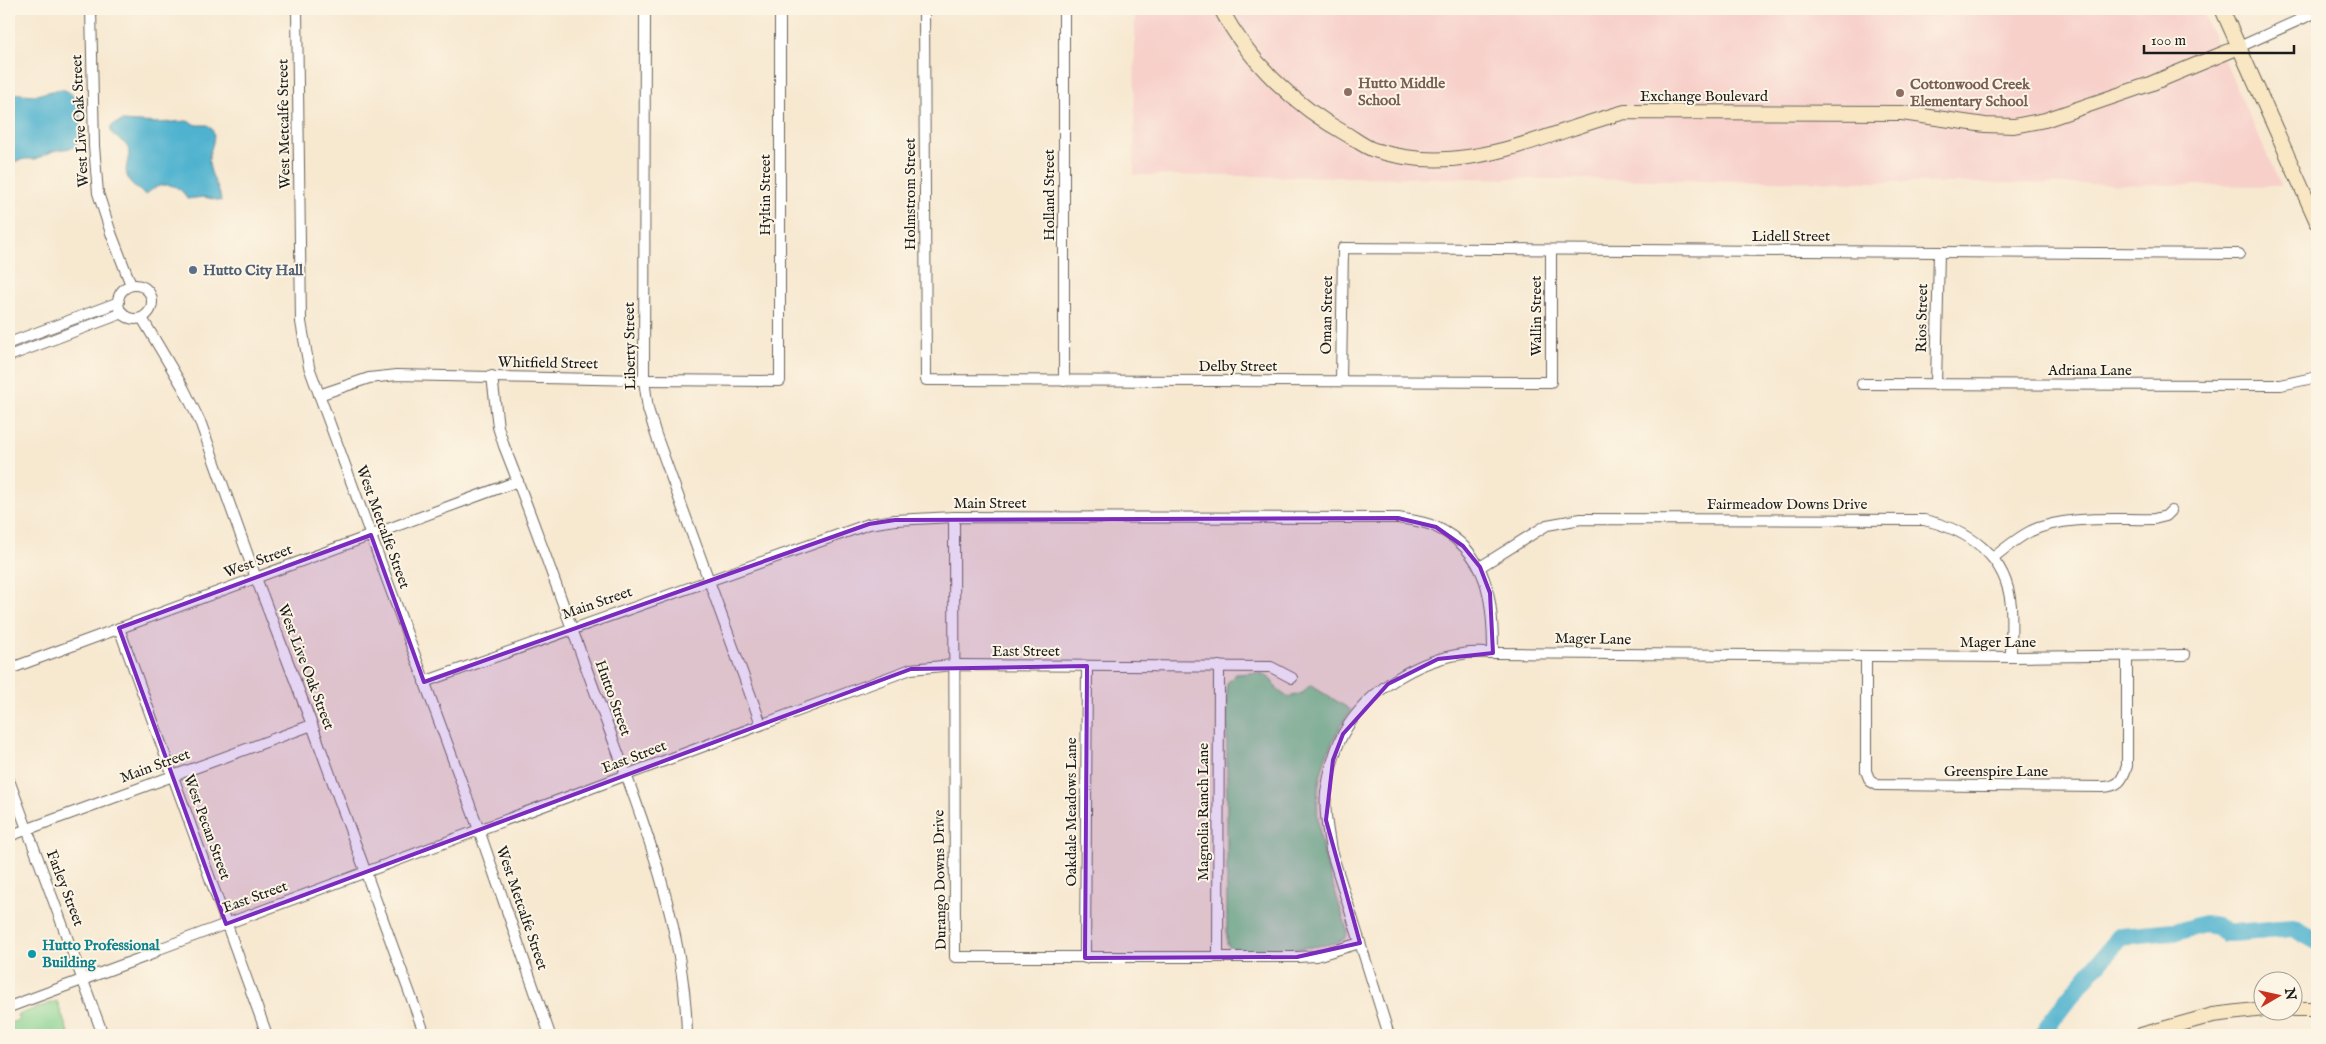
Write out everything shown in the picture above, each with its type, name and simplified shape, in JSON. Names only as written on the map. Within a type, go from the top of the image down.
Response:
[{"type":"street","name":"West Live Oak Street","points":[[91,9],[94,146],[98,193],[131,286]]},
{"type":"street","name":"West Metcalfe Street","points":[[297,9],[301,322],[305,352],[318,395],[479,830],[550,1035]]},
{"type":"street","name":"Liberty Street","points":[[645,9],[644,380],[648,408],[656,435],[761,724]]},
{"type":"street","name":"Hyltin Street","points":[[780,9],[780,381]]},
{"type":"street","name":"Holmstrom Street","points":[[924,9],[926,380]]},
{"type":"street","name":"Holland Street","points":[[1064,9],[1064,381]]},
{"type":"street","name":"Exchange Boulevard","points":[[1220,9],[1235,36],[1266,73],[1304,106],[1335,128],[1373,149],[1427,160],[1466,158],[1511,149],[1585,123],[1625,112],[1902,113],[1985,125],[2014,126],[2045,120],[2150,84],[2239,47]]},
{"type":"street","points":[[2222,9],[2317,222]]},
{"type":"street","points":[[2239,47],[2317,12]]},
{"type":"street","name":"Lidell Street","points":[[1343,248],[2239,254]]},
{"type":"street","name":"Oman Street","points":[[1341,381],[1343,248]]},
{"type":"street","name":"Wallin Street","points":[[1551,250],[1551,382]]},
{"type":"street","name":"Rios Street","points":[[1936,385],[1939,252]]},
{"type":"street","points":[[131,286],[142,286],[150,294],[152,305],[142,318],[131,318],[122,313],[119,302],[122,292],[131,286]]},
{"type":"street","points":[[119,302],[10,342],[12,354],[122,313]]},
{"type":"street","name":"West Live Oak Street","points":[[142,318],[197,416],[425,1035]]},
{"type":"street","name":"Whitfield Street","points":[[318,395],[369,378],[397,374],[780,381]]},
{"type":"street","name":"Hutto Street","points":[[492,376],[498,427],[626,776],[667,901],[676,938],[687,1035]]},
{"type":"street","name":"Adriana Lane","points":[[1862,384],[2281,385],[2317,378]]},
{"type":"street","name":"Delby Street","points":[[926,380],[1551,382]]},
{"type":"street","name":"West Street","points":[[9,669],[518,481]]},
{"type":"street","points":[[1993,558],[2013,541],[2032,530],[2052,524],[2076,521],[2154,519],[2166,516],[2172,511]]},
{"type":"street","name":"Main Street","points":[[424,682],[869,524],[895,520],[954,518],[1398,518],[1436,527],[1463,546],[1480,567],[1490,593],[1493,653]]},
{"type":"street","name":"Durango Downs Drive","points":[[954,518],[955,957],[1316,956],[1360,944]]},
{"type":"street","name":"Fairmeadow Downs Drive","points":[[1480,567],[1546,525],[1581,519],[1924,520],[1958,530],[1976,541],[1993,558],[2000,569],[2011,605],[2011,657]]},
{"type":"street","name":"West Pecan Street","points":[[119,628],[267,1035]]},
{"type":"street","name":"Mager Lane","points":[[1389,1035],[1331,850],[1326,820],[1326,794],[1333,760],[1343,734],[1368,703],[1388,684],[1414,669],[1438,659],[1463,653],[2011,657],[2185,655]]},
{"type":"street","name":"Greenspire Lane","points":[[1866,656],[1866,771],[1870,781],[1877,786],[2103,787],[2116,786],[2123,779],[2127,766],[2127,656]]},
{"type":"street","name":"East Street","points":[[9,1007],[84,980],[226,924],[911,669],[953,665],[1271,667],[1292,678]]},
{"type":"street","name":"Oakdale Meadows Lane","points":[[1085,958],[1087,666]]},
{"type":"street","name":"Magnolia Ranch Lane","points":[[1218,957],[1219,666]]},
{"type":"street","name":"Main Street","points":[[9,836],[312,725]]},
{"type":"street","name":"Farley Street","points":[[9,780],[103,1035]]},
{"type":"street","points":[[2304,1009],[2317,1009]]},
{"type":"street","points":[[2141,1035],[2213,1015],[2254,1010]]},
{"type":"highlighted area","points":[[1398,518],[1436,527],[1463,546],[1480,567],[1490,593],[1493,653],[1438,659],[1388,684],[1343,734],[1333,760],[1326,820],[1360,943],[1297,957],[1085,958],[1087,666],[911,669],[226,924],[119,628],[371,535],[424,682],[869,524],[895,520]]},
{"type":"shaded area","name":"Cottonwood Creek Elementary School","points":[[1135,9],[2201,9],[2281,186],[1134,175]]},
{"type":"green space","points":[[1254,673],[1265,675],[1280,692],[1289,697],[1303,693],[1310,685],[1351,710],[1333,740],[1323,767],[1318,793],[1318,818],[1322,844],[1347,930],[1346,936],[1342,940],[1305,948],[1254,951],[1232,949],[1227,944],[1227,683],[1236,674]]},
{"type":"green space","points":[[57,1001],[69,1035],[9,1035],[9,1020],[10,1023],[19,1020],[17,1015]]},
{"type":"water","points":[[60,89],[68,91],[74,96],[80,111],[80,128],[76,147],[53,151],[36,159],[25,159],[9,163],[9,93],[36,95]]},
{"type":"water","points":[[122,121],[159,123],[187,121],[197,125],[208,125],[214,133],[209,162],[221,201],[204,197],[187,199],[179,189],[168,185],[156,187],[146,195],[137,189],[127,174],[128,148],[111,132],[111,127],[114,124]]},
{"type":"waterway","points":[[2042,1035],[2060,1009],[2120,936],[2184,930],[2204,924],[2217,926],[2225,933],[2293,928],[2317,941]]},
{"type":"place","name":"Hutto Middle School","points":[[1348,92]]},
{"type":"place","name":"Cottonwood Creek Elementary School","points":[[1900,93]]},
{"type":"place","name":"Hutto City Hall","points":[[193,270]]},
{"type":"place","name":"Hutto Professional Building","points":[[32,954]]}]
